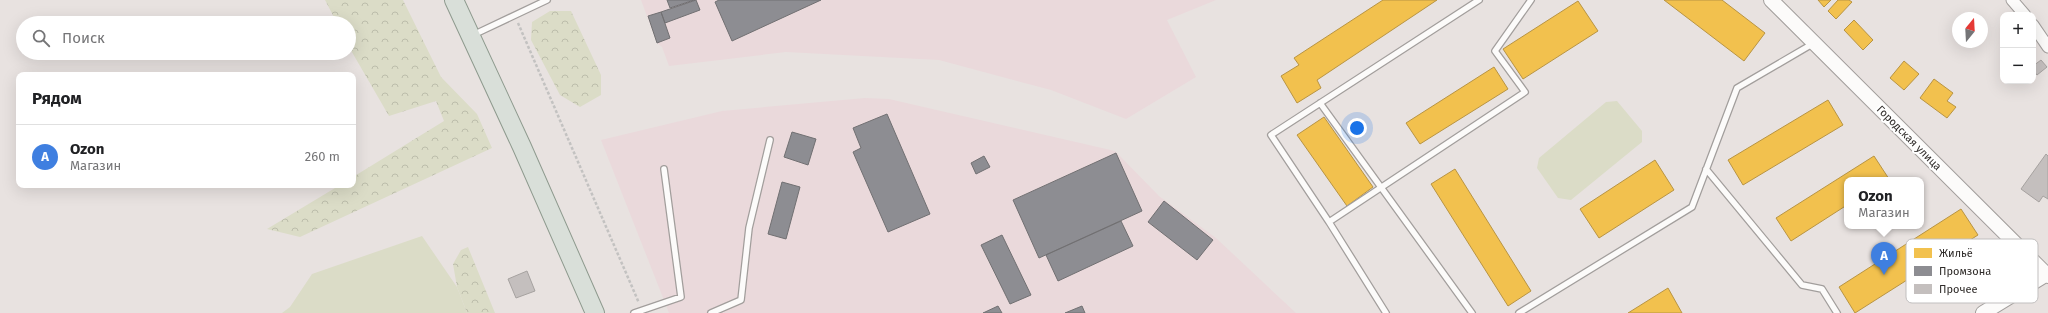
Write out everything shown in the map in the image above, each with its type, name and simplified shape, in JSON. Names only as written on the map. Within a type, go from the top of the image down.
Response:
[{"type":"main road","points":[[454,0],[522,146],[595,313]]},
{"type":"street","name":"Городская улица","points":[[1771,0],[2013,239]]},
{"type":"street","points":[[2012,0],[2022,12]]},
{"type":"street","points":[[2036,29],[2048,47]]},
{"type":"street","name":"Городская улица","points":[[2038,264],[2048,274]]},
{"type":"street","points":[[2038,280],[2048,274]]},
{"type":"street","points":[[1983,313],[2000,303]]},
{"type":"lane","points":[[470,36],[547,0]]},
{"type":"lane","points":[[1386,313],[1329,222],[1271,135],[1479,0]]},
{"type":"lane","points":[[1329,222],[1525,92],[1496,51],[1530,0]]},
{"type":"lane","points":[[1519,313],[1692,207],[1737,88],[1814,43]]},
{"type":"lane","points":[[1320,103],[1472,313]]},
{"type":"lane","points":[[711,313],[741,300],[749,228],[770,140]]},
{"type":"lane","points":[[634,313],[681,297],[664,168]]},
{"type":"lane","points":[[1706,169],[1802,286],[1822,289],[1837,313]]},
{"type":"path","points":[[514,15],[643,310]]},
{"type":"shaded area","points":[[641,0],[1216,0],[1167,20],[1196,77],[1126,119],[1051,90],[939,60],[786,52],[669,66],[662,47],[657,43]]},
{"type":"shaded area","points":[[865,98],[889,99],[1115,151],[1159,196],[1216,238],[1296,313],[669,313],[601,140],[722,111]]},
{"type":"green space","points":[[325,0],[403,0],[441,77],[477,114],[492,148],[300,237],[267,229],[335,188],[356,188],[356,175],[444,121],[436,101],[389,116],[356,59],[356,16],[333,16]]},
{"type":"green space","points":[[550,11],[571,11],[601,75],[601,95],[580,107],[560,95],[531,40],[532,22]]},
{"type":"green space","points":[[1617,101],[1642,131],[1642,142],[1571,200],[1558,198],[1537,168],[1539,158],[1606,102]]},
{"type":"green space","points":[[422,236],[457,287],[467,313],[282,313],[290,307],[312,274]]},
{"type":"green space","points":[[468,247],[495,313],[467,313],[457,287],[453,264],[461,250]]},
{"type":"building: Жильё","points":[[1383,0],[1437,0],[1317,80],[1321,88],[1297,103],[1281,76],[1299,65],[1294,58]]},
{"type":"building: Жильё","points":[[1664,0],[1722,0],[1765,33],[1744,61]]},
{"type":"building: Жильё","points":[[1818,0],[1831,0],[1824,7]]},
{"type":"building: Жильё","points":[[1838,0],[1849,0],[1852,2],[1836,19],[1828,11]]},
{"type":"building: Жильё","points":[[1578,1],[1598,31],[1523,79],[1503,49]]},
{"type":"building: Жильё","points":[[1854,20],[1873,40],[1863,50],[1844,30]]},
{"type":"building: Жильё","points":[[1904,61],[1919,74],[1904,90],[1890,78]]},
{"type":"building: Жильё","points":[[1494,67],[1508,89],[1420,144],[1406,123]]},
{"type":"building: Жильё","points":[[1934,79],[1953,93],[1947,101],[1956,107],[1947,118],[1920,98]]},
{"type":"building: Жильё","points":[[1828,100],[1843,125],[1743,185],[1728,160]]},
{"type":"building: Жильё","points":[[1324,117],[1373,187],[1347,206],[1297,135]]},
{"type":"building: Жильё","points":[[1874,156],[1888,177],[1844,177],[1844,207],[1791,241],[1776,218]]},
{"type":"building: Жильё","points":[[1655,160],[1674,190],[1599,238],[1580,209]]},
{"type":"building: Жильё","points":[[1455,169],[1531,291],[1508,306],[1431,184]]},
{"type":"building: Жильё","points":[[1961,209],[1978,235],[1972,239],[1914,239]]},
{"type":"building: Жильё","points":[[1906,244],[1906,281],[1855,313],[1839,287]]},
{"type":"building: Жильё","points":[[1668,288],[1682,313],[1628,313]]},
{"type":"building: Промзона","points":[[667,0],[694,0],[670,8]]},
{"type":"building: Промзона","points":[[696,0],[700,10],[665,23],[661,12]]},
{"type":"building: Промзона","points":[[719,0],[821,0],[732,41],[715,2]]},
{"type":"building: Промзона","points":[[661,12],[670,38],[657,43],[648,16]]},
{"type":"building: Промзона","points":[[887,114],[930,214],[888,232],[853,152],[861,148],[853,128]]},
{"type":"building: Промзона","points":[[792,132],[816,139],[808,165],[784,157]]},
{"type":"building: Промзона","points":[[1116,153],[1142,211],[1039,258],[1013,200]]},
{"type":"building: Промзона","points":[[984,156],[990,167],[976,174],[971,163]]},
{"type":"building: Промзона","points":[[782,182],[800,187],[786,239],[768,234]]},
{"type":"building: Промзона","points":[[1164,201],[1213,240],[1197,260],[1148,222]]},
{"type":"building: Промзона","points":[[1121,221],[1133,246],[1058,281],[1046,255]]},
{"type":"building: Промзона","points":[[1002,235],[1031,295],[1010,304],[981,245]]},
{"type":"building: Промзона","points":[[998,306],[1002,313],[983,313]]},
{"type":"building: Промзона","points":[[1082,306],[1085,313],[1065,313]]},
{"type":"building: Прочее","points":[[2041,60],[2047,67],[2037,75],[2036,64]]},
{"type":"building: Прочее","points":[[2046,154],[2048,156],[2048,199],[2043,196],[2039,202],[2021,189]]},
{"type":"building: Прочее","points":[[527,271],[535,291],[516,298],[508,279]]},
{"type":"place","name":"Ozon","points":[[1884,275]]}]
